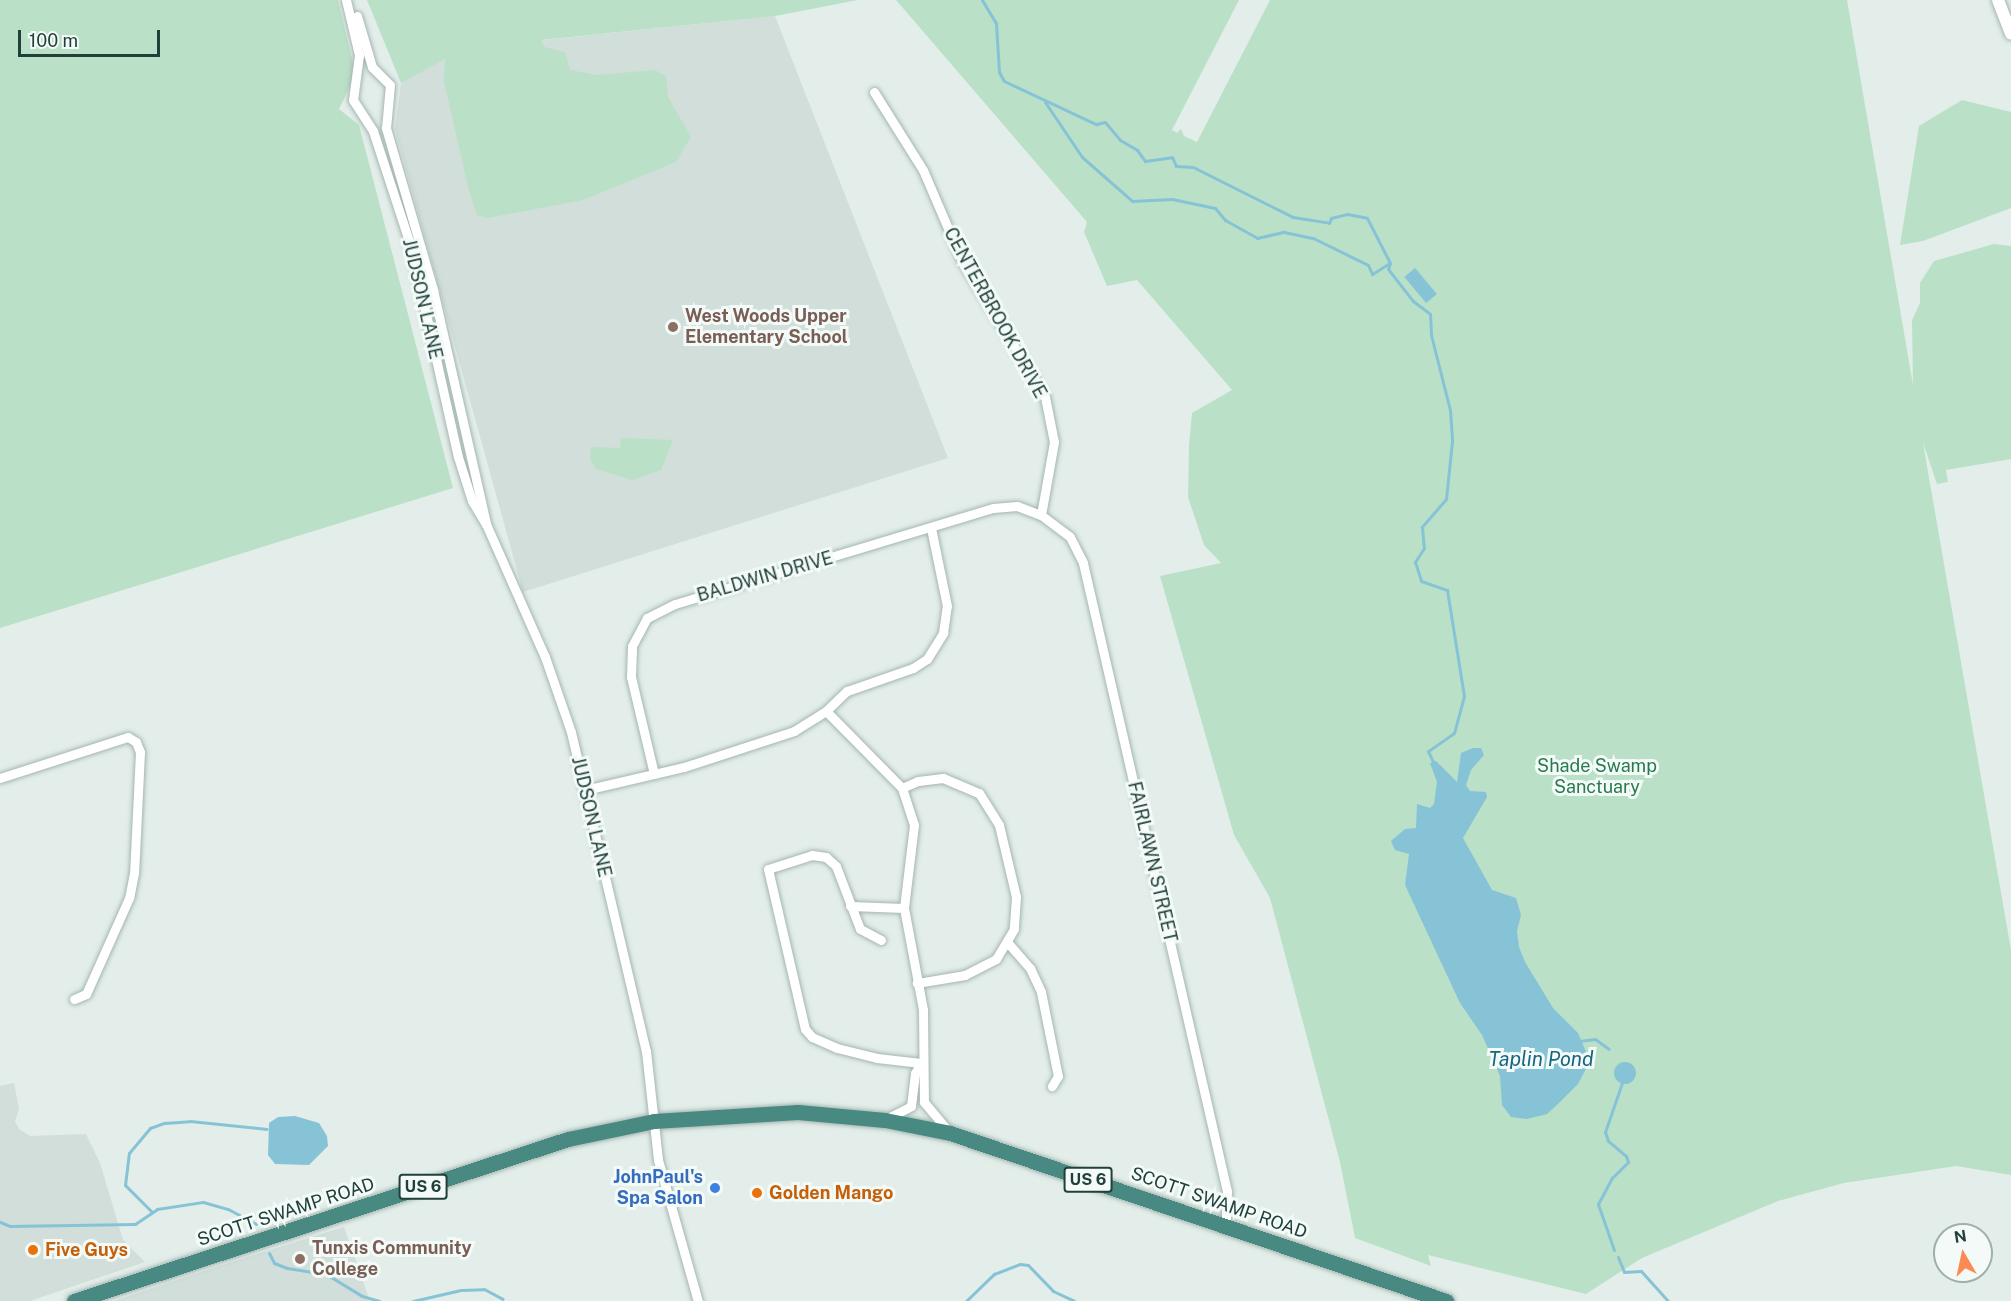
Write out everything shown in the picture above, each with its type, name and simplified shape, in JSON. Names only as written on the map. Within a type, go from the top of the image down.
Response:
[{"type":"highway","name":"SCOTT SWAMP ROAD","points":[[74,1301],[568,1139],[654,1121],[798,1112],[885,1120],[950,1133],[1446,1301]]},
{"type":"street","name":"JUDSON LANE","points":[[346,0],[359,55],[359,77],[353,100],[373,130],[407,236],[458,458],[472,501],[486,524],[556,684],[585,790],[646,1052],[658,1160],[698,1301]]},
{"type":"street","name":"JUDSON LANE","points":[[352,0],[366,54],[377,73],[390,86],[386,128],[433,290],[486,524]]},
{"type":"street","points":[[1998,0],[2011,34]]},
{"type":"street","points":[[359,77],[377,73]]},
{"type":"street","name":"CENTERBROOK DRIVE","points":[[874,92],[922,171],[962,261],[1045,397],[1054,442],[1041,515]]},
{"type":"street","name":"BALDWIN DRIVE","points":[[654,774],[630,677],[632,646],[647,618],[675,604],[993,508],[1017,506],[1041,515]]},
{"type":"street","name":"FAIRLAWN STREET","points":[[1041,515],[1070,537],[1083,564],[1227,1191],[1226,1226]]},
{"type":"street","points":[[585,790],[712,759],[794,731],[826,711],[847,691],[913,669],[937,648],[943,633],[947,606],[931,528]]},
{"type":"street","points":[[826,711],[902,788],[914,825],[904,908],[923,1010],[921,1063],[926,1074],[924,1102],[950,1133]]},
{"type":"street","points":[[0,778],[128,737],[136,742],[140,752],[134,873],[129,898],[86,994],[74,999]]},
{"type":"street","points":[[902,788],[918,781],[943,778],[968,785],[988,802],[999,825],[1016,897],[1016,919],[1008,943],[996,959],[977,970],[917,983]]},
{"type":"street","points":[[881,940],[860,929],[836,866],[826,857],[812,855],[768,869],[801,1021],[812,1037],[830,1045],[878,1058],[921,1063]]},
{"type":"street","points":[[850,906],[904,908]]},
{"type":"street","points":[[1008,943],[1030,968],[1041,992],[1058,1076],[1052,1086]]},
{"type":"street","points":[[885,1120],[910,1106],[915,1073],[921,1063]]},
{"type":"shaded area","name":"West Woods Upper Elementary School","points":[[775,16],[948,458],[523,592],[395,129],[401,83],[441,60],[497,45]]},
{"type":"shaded area","points":[[14,1083],[19,1109],[15,1121],[19,1129],[30,1136],[86,1134],[100,1163],[123,1240],[145,1262],[30,1301],[0,1301],[0,1086]]},
{"type":"shaded area","name":"Tunxis Community College","points":[[344,1227],[370,1301],[114,1301],[222,1265]]},
{"type":"green space","points":[[0,0],[338,0],[354,67],[352,82],[339,109],[359,125],[453,488],[0,628]]},
{"type":"green space","points":[[367,0],[858,0],[775,16],[541,40],[544,47],[565,52],[570,70],[597,75],[655,70],[666,76],[668,97],[691,137],[676,162],[583,200],[488,218],[477,215],[469,191],[444,81],[445,59],[401,83]]},
{"type":"green space","name":"Shade Swamp Sanctuary","points":[[896,0],[1239,0],[1172,130],[1177,133],[1181,129],[1184,136],[1197,142],[1270,0],[1847,0],[1913,385],[1912,320],[1920,303],[1920,283],[1934,261],[1994,244],[2011,246],[2011,459],[1946,470],[1948,482],[1937,484],[1923,443],[2011,950],[2011,1175],[1956,1166],[1844,1183],[1778,1201],[1642,1258],[1586,1294],[1428,1255],[1431,1266],[1355,1238],[1340,1162],[1270,898],[1234,835],[1160,576],[1221,563],[1204,545],[1188,497],[1189,445],[1192,413],[1232,390],[1137,280],[1107,286],[1084,232],[1087,222]]},
{"type":"green space","points":[[1962,100],[2011,112],[2011,208],[1923,241],[1900,245],[1919,126]]},
{"type":"green space","points":[[621,438],[673,440],[661,470],[632,480],[596,469],[590,459],[591,447],[620,448]]},
{"type":"water","points":[[1415,268],[1437,294],[1426,303],[1404,277]]},
{"type":"water","name":"Taplin Pond","points":[[1473,748],[1481,748],[1484,755],[1471,770],[1466,785],[1470,791],[1486,792],[1487,797],[1463,838],[1492,890],[1516,898],[1521,915],[1517,931],[1519,947],[1525,962],[1553,1008],[1578,1033],[1590,1061],[1578,1084],[1558,1104],[1547,1114],[1527,1119],[1511,1117],[1502,1105],[1500,1076],[1482,1035],[1460,1003],[1405,885],[1409,854],[1395,850],[1391,841],[1405,829],[1416,828],[1417,804],[1430,808],[1434,804],[1437,782],[1430,763],[1436,761],[1457,782],[1461,753]]},
{"type":"water","points":[[1625,1062],[1633,1065],[1636,1073],[1633,1081],[1625,1084],[1617,1081],[1614,1073],[1617,1065]]},
{"type":"water","points":[[295,1116],[319,1123],[327,1136],[328,1146],[309,1165],[275,1164],[268,1155],[269,1123],[278,1117]]},
{"type":"waterway","points":[[982,0],[996,23],[999,72],[1004,81],[1096,124],[1105,122],[1120,140],[1137,150],[1145,161],[1172,157],[1176,166],[1193,167],[1293,217],[1329,223],[1331,218],[1347,214],[1367,218],[1390,263],[1388,269],[1413,301],[1430,314],[1431,335],[1450,410],[1452,441],[1446,499],[1422,527],[1424,548],[1415,562],[1421,581],[1447,590],[1464,696],[1454,733],[1428,751],[1434,764]]},
{"type":"waterway","points":[[1045,102],[1082,157],[1132,201],[1172,199],[1215,208],[1225,220],[1257,238],[1284,232],[1313,238],[1368,265],[1372,274],[1388,264]]},
{"type":"waterway","points":[[1579,1041],[1595,1039],[1609,1049]]},
{"type":"waterway","points":[[1614,1250],[1598,1204],[1612,1178],[1628,1162],[1626,1156],[1608,1141],[1605,1132],[1622,1083]]},
{"type":"waterway","points":[[152,1212],[125,1185],[129,1153],[150,1128],[164,1123],[190,1121],[267,1129]]},
{"type":"waterway","points":[[0,1222],[10,1226],[135,1224],[157,1209],[203,1202],[228,1209],[256,1224]]},
{"type":"waterway","points":[[269,1253],[274,1263],[287,1268],[326,1274],[362,1296],[379,1301]]},
{"type":"waterway","points":[[1618,1257],[1624,1272],[1641,1271],[1668,1301]]},
{"type":"waterway","points":[[966,1301],[994,1274],[1020,1264],[1028,1265],[1053,1291],[1074,1301]]},
{"type":"waterway","points":[[413,1301],[461,1290],[484,1289],[503,1299]]},
{"type":"place","name":"West Woods Upper Elementary School","points":[[673,327]]},
{"type":"place","name":"JohnPaul's Spa Salon","points":[[715,1188]]},
{"type":"place","name":"Golden Mango","points":[[757,1193]]},
{"type":"place","name":"Five Guys","points":[[33,1250]]},
{"type":"place","name":"Tunxis Community College","points":[[300,1259]]}]
